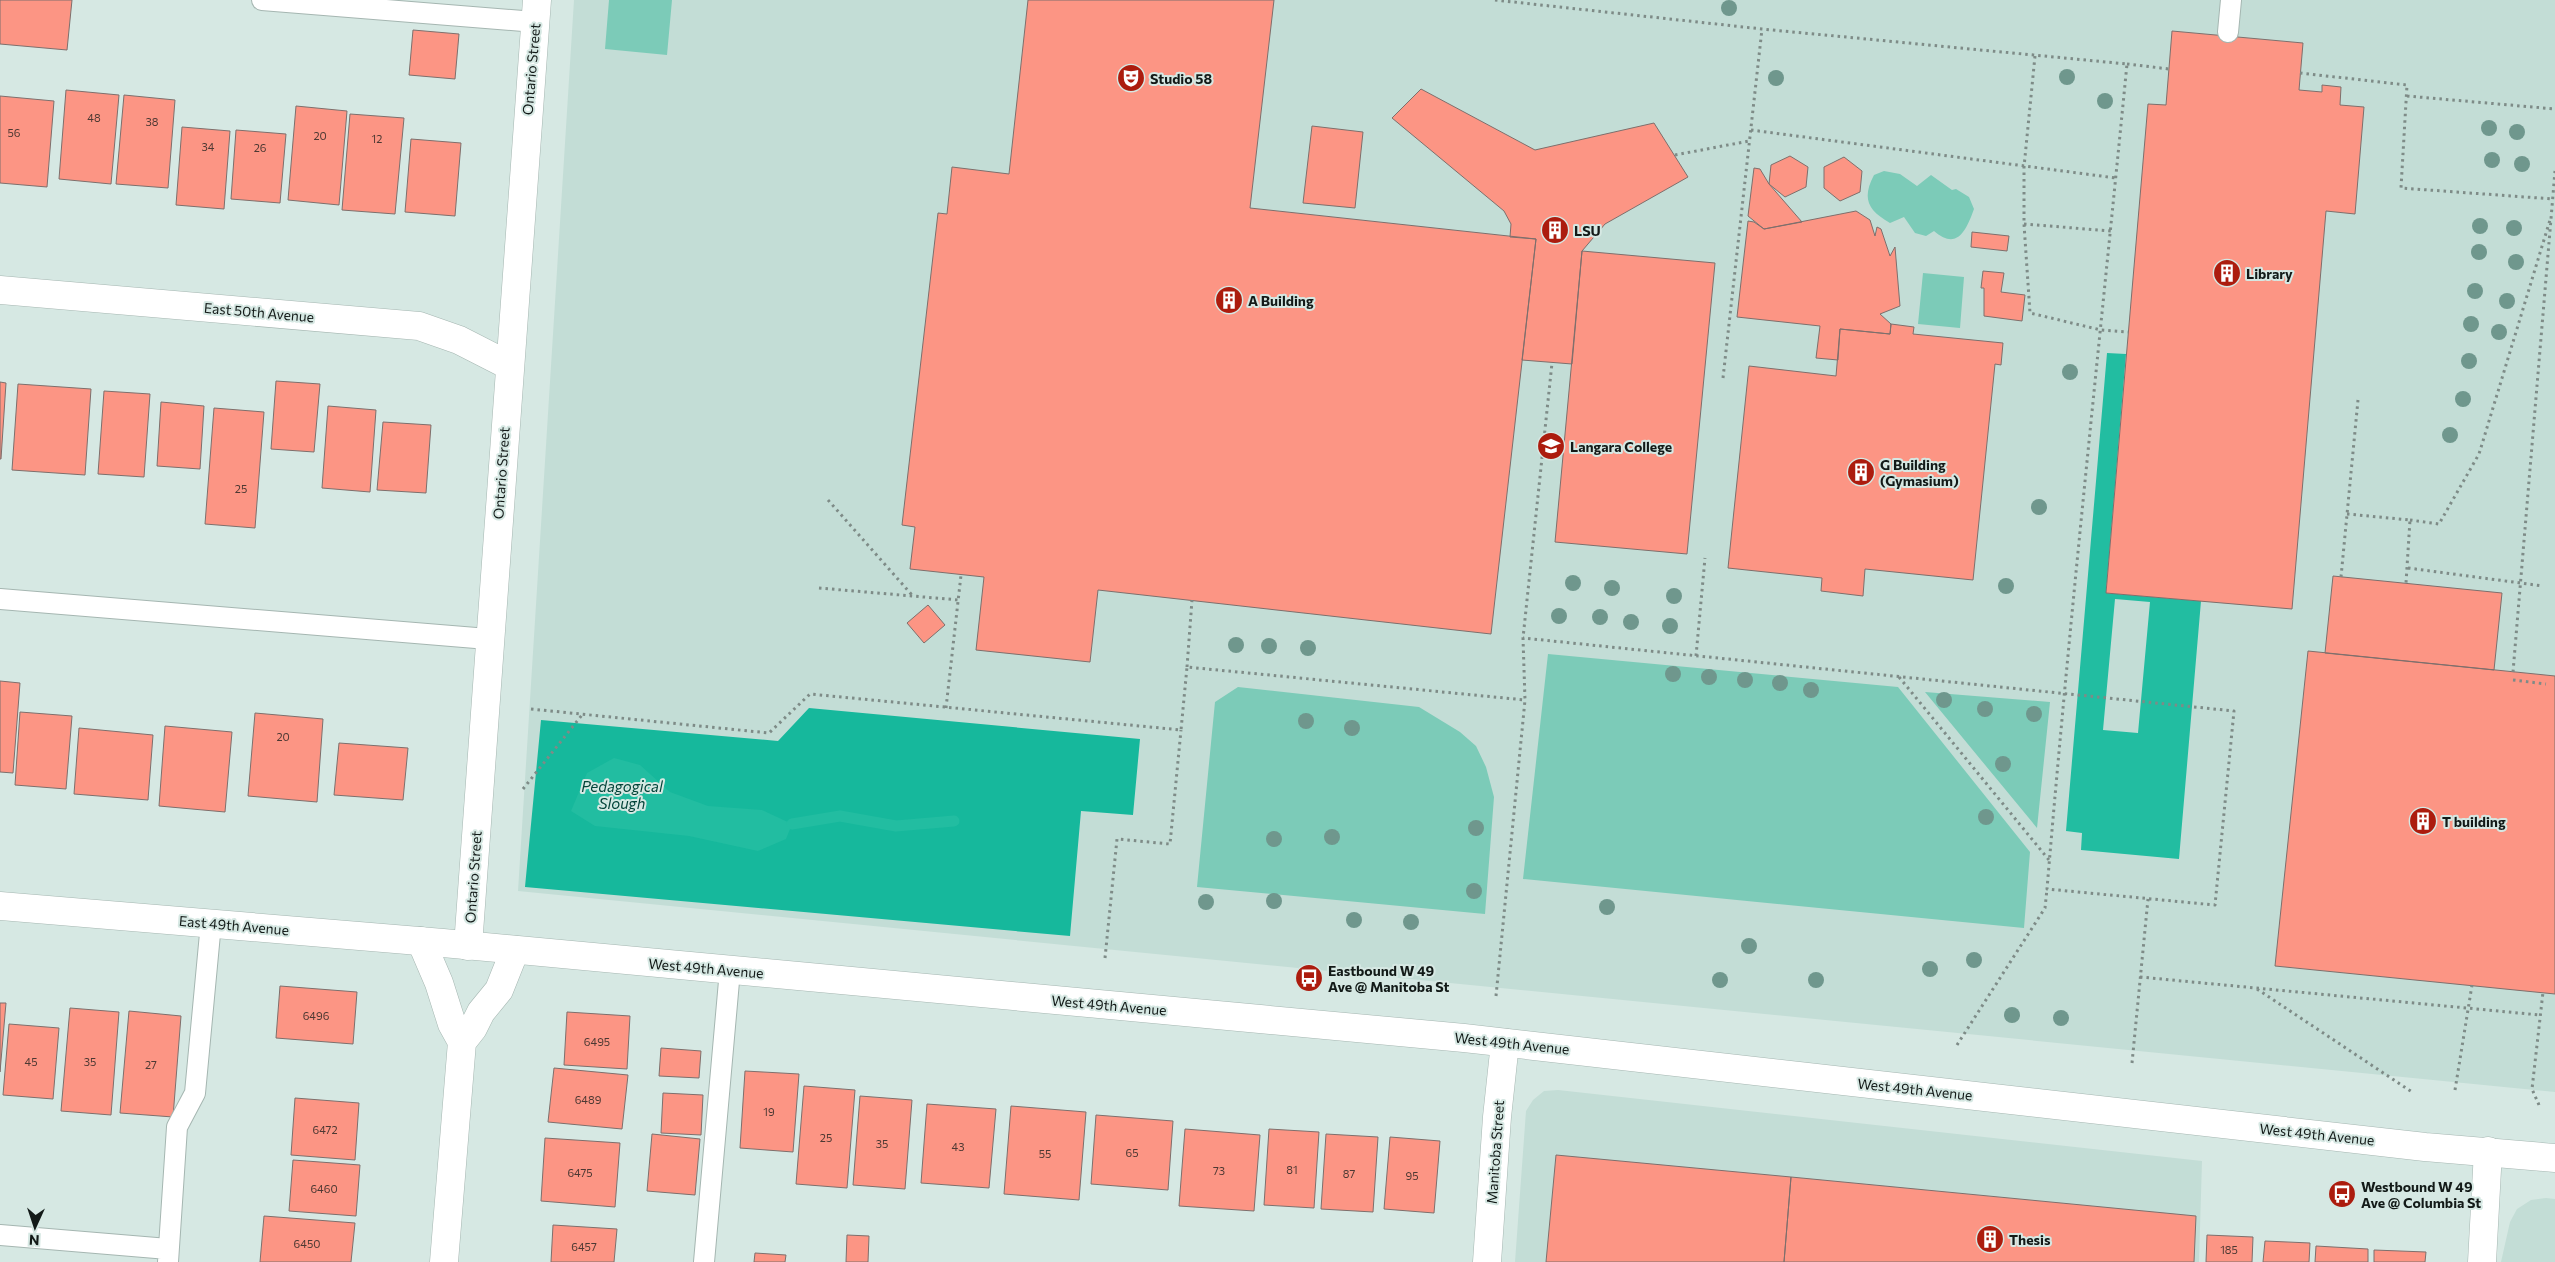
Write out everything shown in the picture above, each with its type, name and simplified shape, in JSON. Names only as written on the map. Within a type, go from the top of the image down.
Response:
[{"type":"street","name":"Ontario Street","points":[[468,946],[488,639],[536,11]]},
{"type":"street","name":"East 50th Avenue","points":[[0,290],[419,326],[459,340],[510,366]]},
{"type":"street","name":"East 49th Avenue","points":[[0,906],[468,946]]},
{"type":"street","points":[[421,941],[439,983],[452,1024],[462,1042]]},
{"type":"street","name":"West 49th Avenue","points":[[468,946],[1505,1043],[2424,1147],[2555,1158]]},
{"type":"street","points":[[444,1262],[462,1042],[473,1028],[481,1012],[499,990],[515,950]]},
{"type":"street","name":"Manitoba Street","points":[[1487,1262],[1497,1117],[1505,1043]]},
{"type":"street","points":[[2482,1262],[2488,1151]]},
{"type":"lane","points":[[262,0],[536,11]]},
{"type":"lane","points":[[2228,32],[2231,0]]},
{"type":"lane","points":[[0,599],[488,639]]},
{"type":"lane","points":[[0,1235],[168,1255],[177,1127],[195,1093],[211,923]]},
{"type":"lane","points":[[704,1262],[730,970]]},
{"type":"path","points":[[1495,0],[1762,29],[2169,68]]},
{"type":"path","points":[[1723,378],[1762,29]]},
{"type":"path","points":[[2036,56],[2024,167],[2024,224],[2030,312],[2101,330],[2128,332]]},
{"type":"path","points":[[1957,1045],[2045,908],[2127,64]]},
{"type":"path","points":[[2300,74],[2407,85],[2401,188],[2553,199]]},
{"type":"path","points":[[2407,96],[2555,109]]},
{"type":"path","points":[[1751,130],[2116,178]]},
{"type":"path","points":[[1675,155],[1749,141]]},
{"type":"path","points":[[2514,672],[2555,171]]},
{"type":"path","points":[[2347,514],[2439,524],[2479,454],[2552,214]]},
{"type":"path","points":[[2024,224],[2111,231]]},
{"type":"path","points":[[1496,996],[1525,700],[1523,638],[1552,363]]},
{"type":"path","points":[[2341,577],[2358,400]]},
{"type":"path","points":[[828,500],[912,596]]},
{"type":"path","points":[[2406,583],[2410,520]]},
{"type":"path","points":[[1696,656],[1705,558]]},
{"type":"path","points":[[2408,568],[2544,586]]},
{"type":"path","points":[[946,708],[961,574]]},
{"type":"path","points":[[818,588],[959,600]]},
{"type":"path","points":[[1105,958],[1117,839],[1170,844],[1192,600]]},
{"type":"path","points":[[1523,638],[2234,711],[2215,905],[2047,888]]},
{"type":"path","points":[[1187,667],[1525,700]]},
{"type":"path","points":[[1898,677],[2049,860]]},
{"type":"path","points":[[2513,680],[2546,684]]},
{"type":"path","points":[[530,709],[769,733],[810,694],[1180,730]]},
{"type":"path","points":[[523,789],[583,714]]},
{"type":"path","points":[[2132,1063],[2148,899]]},
{"type":"path","points":[[2140,977],[2540,1016]]},
{"type":"path","points":[[2455,1090],[2472,985]]},
{"type":"path","points":[[2255,988],[2412,1092]]},
{"type":"path","points":[[2539,1105],[2532,1089],[2543,992]]},
{"type":"shaded area","name":"Langara College","points":[[574,0],[2555,0],[2555,1092],[518,891]]},
{"type":"shaded area","points":[[609,0],[672,0],[667,55],[605,49]]},
{"type":"shaded area","points":[[1884,171],[1900,174],[1917,186],[1931,175],[1952,190],[1956,189],[1969,197],[1974,209],[1965,230],[1955,238],[1949,239],[1942,237],[1934,231],[1926,236],[1915,233],[1904,217],[1890,223],[1882,218],[1869,203],[1868,190],[1874,175]]},
{"type":"shaded area","points":[[1923,273],[1964,277],[1960,328],[1918,324]]},
{"type":"shaded area","points":[[1548,654],[1898,687],[2030,852],[2024,928],[1523,879]]},
{"type":"shaded area","points":[[1238,687],[1419,707],[1460,732],[1476,746],[1486,767],[1494,797],[1485,914],[1197,887],[1215,702]]},
{"type":"shaded area","points":[[1925,692],[2050,702],[2037,828]]},
{"type":"shaded area","points":[[809,708],[1140,739],[1133,815],[1081,811],[1070,936],[525,887],[541,720],[778,741]]},
{"type":"shaded area","points":[[1558,1090],[2202,1161],[2199,1262],[1515,1262],[1526,1111],[1533,1100],[1544,1091]]},
{"type":"shaded area","points":[[2555,1199],[2555,1262],[2501,1262],[2510,1222],[2517,1209],[2531,1200]]},
{"type":"water","points":[[2107,353],[2126,354],[2106,593],[2201,601],[2179,859],[2081,850],[2082,833],[2066,831]],"holes":[[[2115,599],[2150,602],[2138,733],[2103,730]]]},
{"type":"water","name":"Pedagogical Slough","points":[[614,758],[640,765],[670,792],[708,806],[762,810],[792,824],[786,839],[758,851],[689,836],[595,826],[571,811],[587,773]]},
{"type":"building","points":[[0,0],[72,0],[67,50],[0,44]]},
{"type":"building","name":"A Building","points":[[1028,0],[1274,0],[1250,208],[1536,239],[1491,634],[1098,590],[1090,662],[976,650],[984,577],[910,569],[915,527],[902,525],[938,213],[947,214],[952,167],[1009,174]]},
{"type":"building","points":[[413,30],[459,34],[455,79],[409,75]]},
{"type":"building","name":"Library","points":[[2172,31],[2303,43],[2299,90],[2322,92],[2322,85],[2341,87],[2340,105],[2364,107],[2355,214],[2326,211],[2292,609],[2106,593],[2148,104],[2166,105]]},
{"type":"building","name":"LSU","points":[[1421,89],[1535,150],[1654,123],[1688,177],[1605,224],[1582,251],[1572,364],[1522,360],[1536,239],[1510,237],[1511,224],[1504,211],[1392,118]]},
{"type":"building","points":[[66,90],[119,95],[111,184],[59,179]]},
{"type":"building","points":[[124,95],[175,100],[168,188],[116,184]]},
{"type":"building","points":[[0,96],[54,101],[47,187],[0,183]]},
{"type":"building","points":[[296,106],[347,111],[339,205],[288,200]]},
{"type":"building","points":[[350,114],[404,118],[395,214],[342,210]]},
{"type":"building","points":[[1312,126],[1363,132],[1355,208],[1303,203]]},
{"type":"building","points":[[182,127],[230,131],[224,209],[176,205]]},
{"type":"building","points":[[236,130],[286,134],[280,203],[231,199]]},
{"type":"building","points":[[411,139],[461,143],[455,216],[405,212]]},
{"type":"building","points":[[1790,156],[1808,167],[1806,187],[1785,197],[1769,184],[1771,165]]},
{"type":"building","points":[[1844,157],[1862,171],[1860,192],[1840,201],[1824,188],[1824,167]]},
{"type":"building","points":[[1754,168],[1760,169],[1769,184],[1802,222],[1764,229],[1748,216]]},
{"type":"building","points":[[1856,211],[1870,220],[1875,236],[1877,227],[1881,229],[1890,256],[1895,247],[1900,306],[1880,314],[1891,324],[1890,334],[1840,329],[1838,360],[1816,358],[1820,326],[1737,317],[1748,221],[1754,222],[1764,229]]},
{"type":"building","points":[[1972,232],[2009,236],[2007,251],[1971,247]]},
{"type":"building","points":[[1582,251],[1715,263],[1687,554],[1555,542]]},
{"type":"building","points":[[1983,271],[2004,273],[2001,292],[2025,295],[2022,321],[1984,316],[1984,288],[1981,288]]},
{"type":"building","name":"G Building (Gymasium)","points":[[1891,324],[1914,327],[1913,334],[2003,343],[2001,365],[1995,364],[1973,580],[1865,569],[1863,596],[1821,591],[1822,578],[1728,568],[1749,366],[1836,376],[1840,329],[1890,334]]},
{"type":"building","points":[[276,381],[320,384],[314,452],[271,449]]},
{"type":"building","points":[[0,382],[6,383],[1,459],[0,459]]},
{"type":"building","points":[[18,384],[91,389],[85,475],[12,470]]},
{"type":"building","points":[[104,391],[150,394],[144,477],[98,474]]},
{"type":"building","points":[[161,402],[204,406],[200,469],[157,466]]},
{"type":"building","points":[[328,406],[376,410],[370,492],[322,488]]},
{"type":"building","points":[[214,408],[264,412],[255,528],[205,524]]},
{"type":"building","points":[[383,422],[431,425],[426,493],[377,490]]},
{"type":"building","points":[[2333,576],[2502,593],[2494,670],[2325,653]]},
{"type":"building","points":[[928,605],[945,625],[924,643],[907,623]]},
{"type":"building","name":"T building","points":[[2308,651],[2555,676],[2555,994],[2275,966]]},
{"type":"building","points":[[0,681],[20,683],[13,773],[0,772]]},
{"type":"building","points":[[20,712],[72,716],[66,789],[15,785]]},
{"type":"building","points":[[255,713],[323,719],[317,802],[248,796]]},
{"type":"building","points":[[165,726],[232,732],[225,812],[159,806]]},
{"type":"building","points":[[79,728],[153,735],[148,800],[74,794]]},
{"type":"building","points":[[339,743],[408,748],[403,800],[334,795]]},
{"type":"building","points":[[280,986],[357,992],[353,1044],[276,1038]]},
{"type":"building","points":[[0,1003],[6,1003],[0,1072]]},
{"type":"building","points":[[70,1008],[119,1012],[111,1115],[61,1111]]},
{"type":"building","points":[[129,1011],[181,1016],[173,1117],[120,1113]]},
{"type":"building","points":[[567,1012],[630,1016],[627,1069],[564,1065]]},
{"type":"building","points":[[9,1024],[59,1028],[53,1099],[3,1095]]},
{"type":"building","points":[[661,1048],[701,1051],[699,1078],[659,1076]]},
{"type":"building","points":[[554,1068],[628,1075],[622,1129],[548,1122]]},
{"type":"building","points":[[745,1071],[799,1074],[793,1152],[740,1148]]},
{"type":"building","points":[[804,1086],[855,1090],[847,1188],[796,1184]]},
{"type":"building","points":[[663,1093],[703,1095],[701,1135],[661,1133]]},
{"type":"building","points":[[860,1096],[912,1100],[905,1189],[853,1185]]},
{"type":"building","points":[[295,1098],[359,1103],[355,1160],[291,1155]]},
{"type":"building","points":[[927,1104],[996,1109],[989,1188],[921,1183]]},
{"type":"building","points":[[1011,1106],[1086,1112],[1079,1200],[1004,1194]]},
{"type":"building","points":[[1096,1115],[1173,1121],[1168,1190],[1091,1184]]},
{"type":"building","points":[[1185,1129],[1260,1135],[1254,1211],[1179,1206]]},
{"type":"building","points":[[1269,1129],[1319,1132],[1314,1208],[1264,1205]]},
{"type":"building","points":[[652,1134],[700,1139],[695,1195],[647,1191]]},
{"type":"building","points":[[1326,1134],[1378,1137],[1373,1212],[1321,1209]]},
{"type":"building","points":[[1390,1137],[1440,1141],[1434,1213],[1384,1209]]},
{"type":"building","points":[[545,1138],[620,1143],[615,1207],[541,1201]]},
{"type":"building","points":[[1556,1155],[1791,1177],[1784,1262],[1546,1262]]},
{"type":"building","points":[[293,1160],[360,1165],[356,1216],[289,1211]]},
{"type":"building","name":"Thesis","points":[[1791,1177],[2196,1216],[2194,1262],[1784,1262]]},
{"type":"building","points":[[264,1216],[355,1223],[351,1262],[260,1262]]},
{"type":"building","points":[[553,1225],[617,1229],[614,1262],[551,1262]]},
{"type":"building","points":[[847,1235],[869,1236],[868,1262],[846,1262]]},
{"type":"building","points":[[2207,1235],[2253,1237],[2252,1262],[2206,1262]]},
{"type":"building","points":[[2265,1241],[2310,1243],[2309,1262],[2263,1262]]},
{"type":"building","points":[[2316,1246],[2368,1249],[2368,1262],[2315,1262]]},
{"type":"building","points":[[2374,1250],[2426,1252],[2425,1262],[2374,1262]]},
{"type":"building","points":[[755,1253],[786,1255],[785,1262],[754,1262]]},
{"type":"waterway","points":[[792,824],[840,816],[896,826],[954,821]]},
{"type":"place","name":"Studio 58","points":[[1131,78]]},
{"type":"place","name":"LSU","points":[[1555,230]]},
{"type":"place","name":"Library","points":[[2227,273]]},
{"type":"place","name":"A Building","points":[[1229,300]]},
{"type":"place","name":"Langara College","points":[[1551,446]]},
{"type":"place","name":"G Building (Gymasium)","points":[[1861,472]]},
{"type":"place","name":"T building","points":[[2423,821]]},
{"type":"place","name":"Eastbound W 49 Ave @ Manitoba St","points":[[1309,978]]},
{"type":"place","name":"Westbound W 49 Ave @ Columbia St","points":[[2342,1194]]},
{"type":"place","name":"Thesis","points":[[1990,1239]]}]
